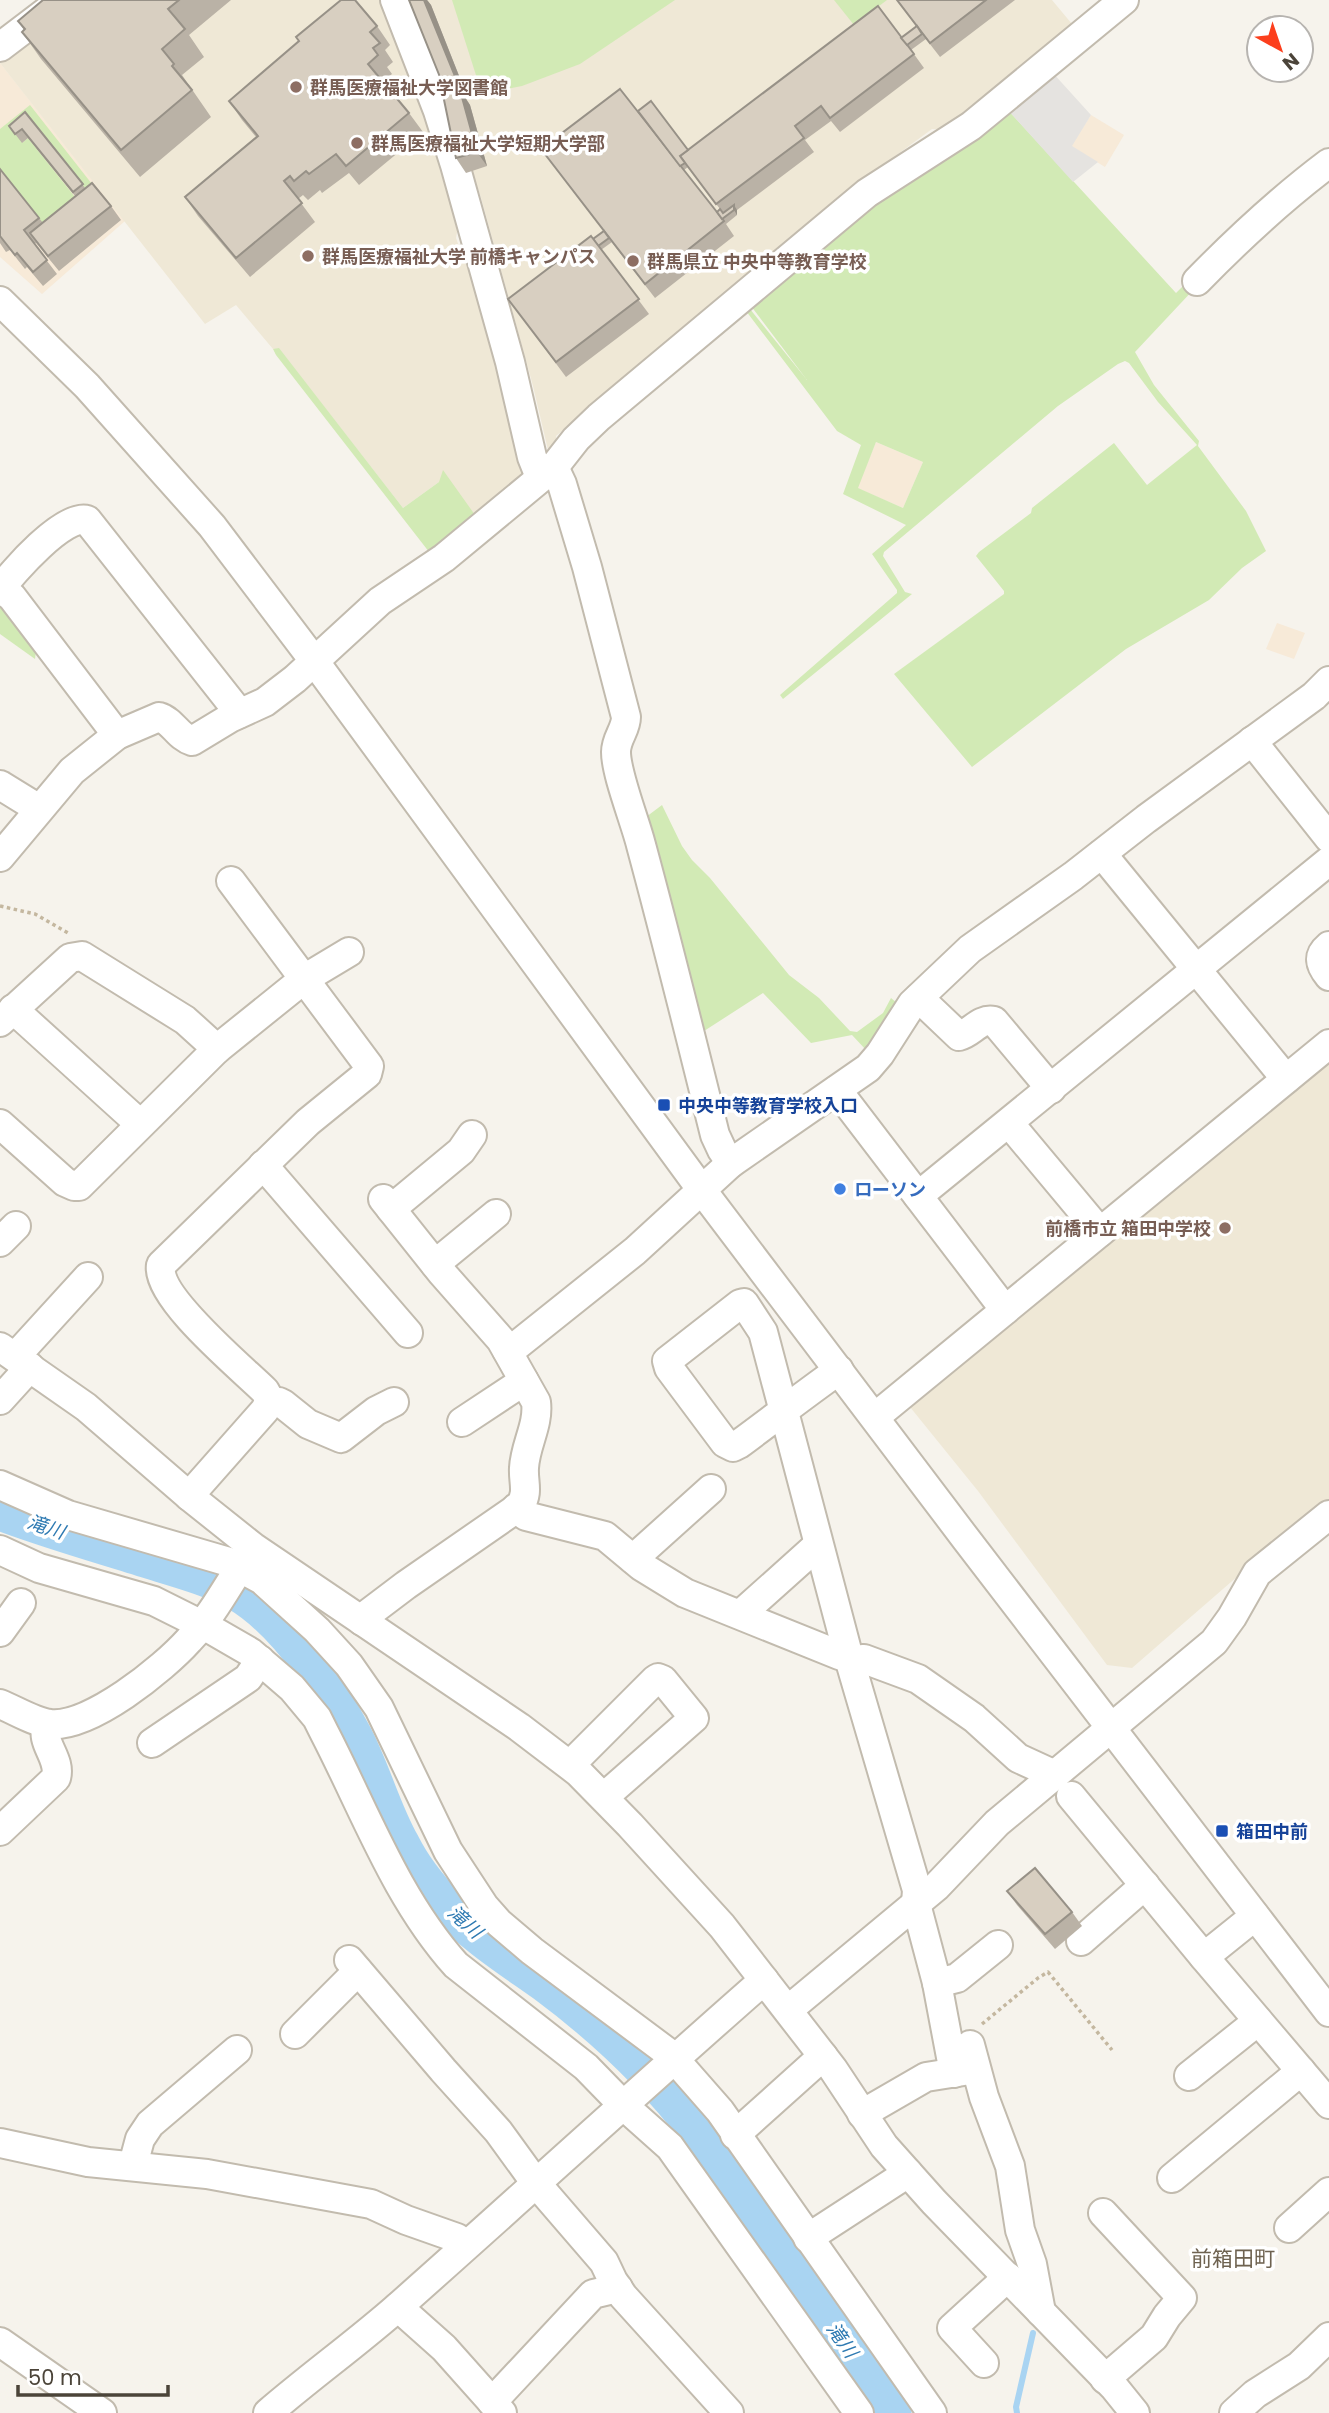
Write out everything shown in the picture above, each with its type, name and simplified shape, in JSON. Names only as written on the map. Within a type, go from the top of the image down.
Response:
[{"type":"street","points":[[0,47],[62,0]]},
{"type":"street","points":[[395,0],[438,111],[510,362],[532,457],[562,484],[587,567],[626,717],[624,730],[618,738],[617,762],[715,1135],[731,1163]]},
{"type":"street","points":[[0,857],[72,771],[117,735],[159,717],[169,722],[184,737],[192,740],[265,702],[315,662],[380,601],[444,558],[548,472],[589,426],[867,193],[963,132],[1124,0]]},
{"type":"street","points":[[1197,281],[1249,228],[1329,163]]},
{"type":"street","points":[[0,301],[87,386],[212,526],[315,662],[701,1189],[1329,2012]]},
{"type":"street","points":[[117,735],[12,597],[0,589],[24,559],[71,522],[82,518],[87,520],[238,714]]},
{"type":"street","points":[[507,1350],[516,1346],[635,1251],[731,1163],[874,1063],[905,1013],[971,949],[1314,696],[1329,681]]},
{"type":"street","points":[[1252,741],[1329,838]]},
{"type":"street","points":[[0,785],[39,809]]},
{"type":"street","points":[[1102,854],[1286,1079]]},
{"type":"street","points":[[918,1196],[1329,860]]},
{"type":"street","points":[[189,1496],[270,1400],[265,1391],[203,1333],[167,1288],[160,1270],[164,1261],[308,1122],[363,1078],[369,1070],[368,1063],[231,881]]},
{"type":"street","points":[[1329,946],[1321,956],[1320,963],[1329,976]]},
{"type":"street","points":[[0,1124],[65,1182],[79,1186],[217,1049],[304,979],[349,952]]},
{"type":"street","points":[[140,1124],[6,1015],[70,958],[82,956],[185,1020],[217,1049]]},
{"type":"street","points":[[919,998],[959,1036],[983,1021],[993,1021],[1051,1089]]},
{"type":"street","points":[[875,1417],[1329,1044]]},
{"type":"street","points":[[836,1090],[1005,1310]]},
{"type":"street","points":[[1009,1123],[1100,1232]]},
{"type":"street","points":[[362,1622],[369,1613],[406,1585],[516,1508],[526,1494],[525,1458],[537,1412],[536,1402],[501,1340],[387,1204],[461,1151],[472,1135]]},
{"type":"street","points":[[263,1166],[408,1333]]},
{"type":"street","points":[[435,1264],[496,1214]]},
{"type":"street","points":[[0,1400],[15,1357],[88,1276]]},
{"type":"street","points":[[839,1370],[783,1411],[739,1444],[729,1447],[669,1368],[667,1361],[740,1304],[744,1303],[763,1332],[783,1411],[818,1545],[855,1659],[917,1890],[916,1904],[944,1982],[967,2066],[1010,2166],[1020,2230],[1032,2264],[1041,2312]]},
{"type":"street","points":[[15,1357],[116,1430],[189,1496],[243,1562],[317,1630],[349,1665],[366,1687],[390,1729],[447,1851],[491,1914],[532,1951],[673,2062],[720,2111],[932,2413]]},
{"type":"street","points":[[462,1422],[524,1381]]},
{"type":"street","points":[[268,1404],[279,1402],[308,1424],[341,1438],[376,1411],[394,1402]]},
{"type":"street","points":[[0,1485],[68,1515],[221,1559],[243,1562],[362,1622],[519,1727],[570,1765],[680,1878],[788,2010],[884,2146],[908,2174],[1135,2413]]},
{"type":"street","points":[[634,1559],[711,1489]]},
{"type":"street","points":[[516,1508],[526,1516],[605,1536],[634,1559],[685,1592],[778,1631],[918,1679],[974,1718],[1018,1758],[1063,1786],[1329,2104]]},
{"type":"street","points":[[788,2010],[916,1904],[997,1823],[1063,1786],[1110,1728],[1214,1642],[1232,1617],[1256,1573],[1329,1515]]},
{"type":"street","points":[[741,1614],[818,1545]]},
{"type":"street","points":[[0,1550],[51,1572],[154,1601],[203,1621],[260,1660],[292,1688],[317,1718],[414,1910],[440,1948],[456,1965],[586,2067],[627,2103],[670,2147],[859,2413]]},
{"type":"street","points":[[0,1704],[48,1724],[89,1716],[113,1702],[188,1641],[243,1562]]},
{"type":"street","points":[[0,1632],[21,1603]]},
{"type":"street","points":[[152,1743],[248,1678],[260,1660]]},
{"type":"street","points":[[570,1765],[655,1680],[663,1680],[694,1718],[604,1797]]},
{"type":"street","points":[[0,1831],[56,1778],[58,1771],[45,1735],[48,1724]]},
{"type":"street","points":[[1081,1941],[1145,1885]]},
{"type":"street","points":[[1204,1957],[1255,1916]]},
{"type":"street","points":[[944,1982],[957,1978],[998,1945]]},
{"type":"street","points":[[295,2034],[354,1966],[498,2131],[535,2182],[604,2262],[618,2288],[729,2413]]},
{"type":"street","points":[[268,2413],[398,2307],[764,1980]]},
{"type":"street","points":[[1189,2076],[1258,2021]]},
{"type":"street","points":[[133,2165],[140,2139],[150,2124],[237,2050]]},
{"type":"street","points":[[735,2135],[823,2056]]},
{"type":"street","points":[[862,2114],[926,2077],[967,2066]]},
{"type":"street","points":[[1172,2178],[1301,2071]]},
{"type":"street","points":[[0,2143],[88,2162],[207,2174],[371,2204],[457,2238],[466,2245]]},
{"type":"street","points":[[808,2238],[908,2174]]},
{"type":"street","points":[[1289,2228],[1329,2192]]},
{"type":"street","points":[[1103,2213],[1182,2298],[1154,2337],[1105,2379]]},
{"type":"street","points":[[984,2363],[953,2328],[1008,2277]]},
{"type":"street","points":[[398,2307],[444,2348],[497,2408],[593,2294],[618,2288]]},
{"type":"street","points":[[1234,2413],[1255,2394],[1299,2366],[1329,2337]]},
{"type":"street","points":[[0,2342],[102,2413]]},
{"type":"path","points":[[967,2066],[972,2032],[1048,1972],[1112,2050]]},
{"type":"shaded area","name":"群馬医療福祉大学 前橋キャンパス","points":[[74,0],[383,0],[431,127],[458,227],[456,238],[461,252],[472,268],[529,473],[475,515],[439,482],[403,508],[279,349],[273,349],[236,305],[205,324],[0,63],[0,58]]},
{"type":"shaded area","name":"群馬県立 中央中等教育学校","points":[[411,0],[1052,0],[1072,24],[952,130],[932,129],[875,171],[556,436],[557,443],[548,450],[481,198],[452,108]]},
{"type":"shaded area","points":[[0,63],[125,221],[42,294],[0,257]]},
{"type":"shaded area","points":[[1052,72],[1091,115],[1072,146],[1098,162],[1073,182],[1007,109]]},
{"type":"shaded area","points":[[1091,115],[1124,135],[1105,167],[1071,146]]},
{"type":"shaded area","points":[[876,442],[923,462],[903,508],[857,488]]},
{"type":"shaded area","points":[[1277,623],[1305,633],[1294,659],[1266,649]]},
{"type":"shaded area","name":"前橋市立 箱田中学校","points":[[1329,1057],[1329,1504],[1261,1556],[1132,1668],[1107,1665],[978,1491],[910,1407],[911,1399]]},
{"type":"green space","points":[[452,0],[675,0],[580,64],[522,86],[482,94]]},
{"type":"green space","points":[[834,0],[887,0],[854,25]]},
{"type":"green space","points":[[30,105],[99,193],[49,232],[0,170],[0,129]],"holes":[[[32,122],[79,202],[28,138],[22,143]]]},
{"type":"green space","points":[[1007,109],[1176,293],[1189,280],[1195,288],[1135,352],[1154,385],[1199,441],[1198,446],[1246,511],[1266,551],[1242,568],[1209,600],[1126,649],[972,767],[894,674],[1004,594],[976,556],[1114,443],[1147,485],[1197,445],[1158,402],[1129,363],[1125,361],[1118,364],[1058,406],[884,552],[883,556],[905,592],[912,594],[783,699],[780,695],[897,593],[872,554],[906,525],[843,494],[861,445],[837,431],[743,307],[746,304],[807,380],[748,302],[874,198]],"holes":[[[876,442],[923,462],[903,508],[858,488]]]},
{"type":"green space","points":[[279,348],[403,508],[439,482],[443,470],[475,515],[433,557],[276,355],[273,349]]},
{"type":"green space","points":[[0,604],[36,651],[35,659],[0,634]]},
{"type":"green space","points":[[662,805],[692,860],[710,878],[789,975],[819,998],[850,1031],[857,1032],[883,1013],[891,998],[897,1003],[867,1051],[852,1035],[811,1043],[763,993],[701,1033],[646,817]]},
{"type":"building","points":[[43,0],[179,0],[168,9],[185,29],[162,49],[192,90],[121,150],[22,32],[25,29],[18,21]]},
{"type":"building","points":[[341,0],[355,0],[377,26],[370,32],[380,43],[373,48],[378,55],[368,64],[409,113],[346,166],[336,154],[309,174],[306,171],[294,181],[290,176],[284,181],[302,203],[236,258],[185,197],[258,136],[229,101],[299,41],[296,37]]},
{"type":"building","points":[[409,0],[424,0],[457,81],[444,87]]},
{"type":"building","points":[[897,0],[986,0],[930,43]]},
{"type":"building","points":[[878,6],[914,54],[830,118],[821,106],[795,126],[804,138],[716,204],[680,156]]},
{"type":"building","points":[[917,26],[922,34],[907,45],[901,38]]},
{"type":"building","points":[[620,89],[724,221],[645,284],[541,149]]},
{"type":"building","points":[[460,90],[477,152],[456,158],[443,95]]},
{"type":"building","points":[[651,101],[688,150],[680,156],[685,163],[680,166],[638,111]]},
{"type":"building","points":[[25,112],[83,184],[73,192],[22,129],[15,134],[9,126]]},
{"type":"building","points":[[0,169],[39,218],[24,230],[47,260],[33,272],[0,236]]},
{"type":"building","points":[[92,183],[111,206],[48,256],[30,233]]},
{"type":"building","points":[[734,205],[734,210],[722,219],[717,212],[720,209],[723,213]]},
{"type":"building","points":[[604,231],[609,238],[598,246],[593,239]]},
{"type":"building","points":[[591,236],[639,299],[556,362],[508,299]]},
{"type":"building","points":[[1035,1868],[1072,1912],[1045,1934],[1007,1891]]},
{"type":"waterway","name":"滝川","points":[[0,1512],[216,1583],[236,1592],[272,1619],[303,1655],[342,1715],[360,1747],[395,1832],[428,1884],[468,1927],[587,2017],[626,2052],[662,2090],[697,2131],[893,2413]]},
{"type":"waterway","points":[[1017,2413],[1016,2407],[1033,2333]]},
{"type":"place","name":"群馬医療福祉大学図書館","points":[[296,87]]},
{"type":"place","name":"群馬医療福祉大学短期大学部","points":[[357,143]]},
{"type":"place","name":"群馬医療福祉大学 前橋キャンパス","points":[[308,256]]},
{"type":"place","name":"群馬県立 中央中等教育学校","points":[[633,261]]},
{"type":"place","name":"中央中等教育学校入口","points":[[664,1105]]},
{"type":"place","name":"ローソン","points":[[840,1189]]},
{"type":"place","name":"前橋市立 箱田中学校","points":[[1225,1228]]},
{"type":"place","name":"箱田中前","points":[[1222,1831]]},
{"type":"district","name":"前箱田町","points":[[1233,2258]]}]
